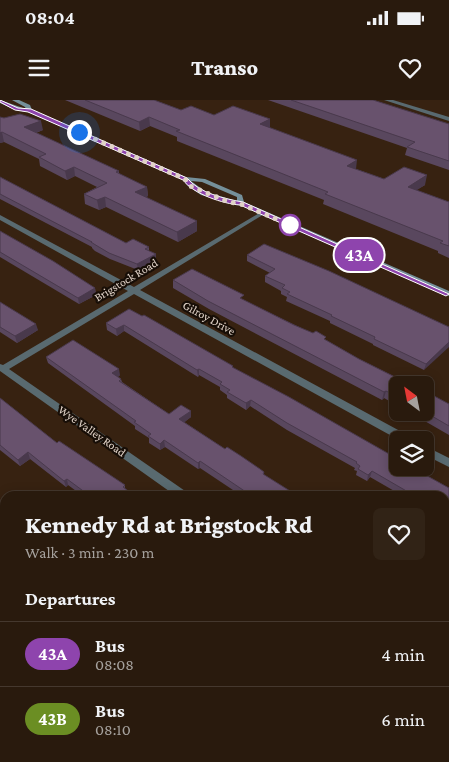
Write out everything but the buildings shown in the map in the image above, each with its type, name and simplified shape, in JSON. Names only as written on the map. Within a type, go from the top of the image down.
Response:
[{"type":"main road","points":[[15,100],[28,106],[29,111]]},
{"type":"main road","points":[[0,101],[17,109],[29,111],[185,179],[202,180],[240,196],[241,204]]},
{"type":"main road","points":[[185,179],[190,186],[263,213],[449,294]]},
{"type":"street","points":[[387,100],[449,119]]},
{"type":"street","name":"Brigstock Road","points":[[2,368],[263,213]]},
{"type":"street","name":"Gilroy Drive","points":[[0,217],[391,431]]},
{"type":"street","name":"Wye Valley Road","points":[[2,368],[177,491]]},
{"type":"street","points":[[434,455],[449,463]]},
{"type":"bus line","name":"43A","points":[[0,101],[17,109],[29,111],[174,174],[185,179],[190,186],[229,202],[241,204],[449,294]]},
{"type":"route","points":[[79,132],[185,179],[190,186],[229,202],[241,204],[290,225]]}]
